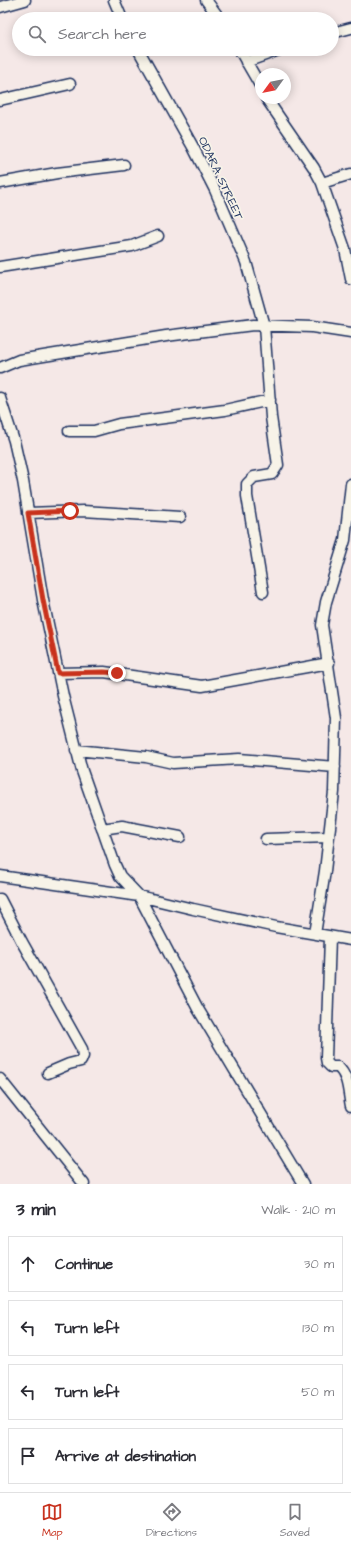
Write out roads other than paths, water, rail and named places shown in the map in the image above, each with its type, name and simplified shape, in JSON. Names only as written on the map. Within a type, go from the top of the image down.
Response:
[{"type":"street","points":[[0,7],[25,0]]},
{"type":"street","points":[[114,0],[119,12]]},
{"type":"street","points":[[206,0],[215,12]]},
{"type":"street","points":[[339,31],[351,28]]},
{"type":"street","name":"ODARA STREET","points":[[142,56],[193,147],[215,190],[246,262],[264,326],[270,400],[278,465],[272,474],[254,477],[247,484],[247,496],[263,592]]},
{"type":"street","points":[[243,56],[255,78]]},
{"type":"street","points":[[246,62],[263,56]]},
{"type":"street","points":[[0,100],[70,84]]},
{"type":"street","points":[[270,104],[314,168],[322,183],[348,248],[351,279]]},
{"type":"street","points":[[0,183],[57,173],[124,165]]},
{"type":"street","points":[[322,183],[351,174]]},
{"type":"street","points":[[0,267],[132,246],[158,236]]},
{"type":"street","points":[[0,368],[19,360],[166,336],[253,325],[312,327],[351,333]]},
{"type":"street","points":[[0,398],[14,440],[23,481],[43,600],[76,750],[102,829],[120,876],[139,896],[198,1009],[303,1184]]},
{"type":"street","points":[[69,431],[94,431],[119,424],[225,410],[270,400]]},
{"type":"street","points":[[315,934],[334,792],[336,718],[329,663],[322,625],[326,602],[345,540],[351,484]]},
{"type":"street","points":[[28,513],[83,512],[180,517]]},
{"type":"street","points":[[58,673],[104,672],[202,686],[329,663]]},
{"type":"street","points":[[76,750],[146,757],[173,763],[239,759],[334,767]]},
{"type":"street","points":[[102,829],[122,826],[180,837]]},
{"type":"street","points":[[266,839],[329,837]]},
{"type":"street","points":[[0,876],[139,896],[193,910],[351,940]]},
{"type":"street","points":[[0,899],[22,942],[82,1049],[83,1056],[80,1061],[48,1073]]},
{"type":"street","points":[[330,937],[326,1058],[327,1063],[331,1067],[338,1067],[346,1077],[351,1106]]},
{"type":"street","points":[[0,1079],[84,1184]]}]
